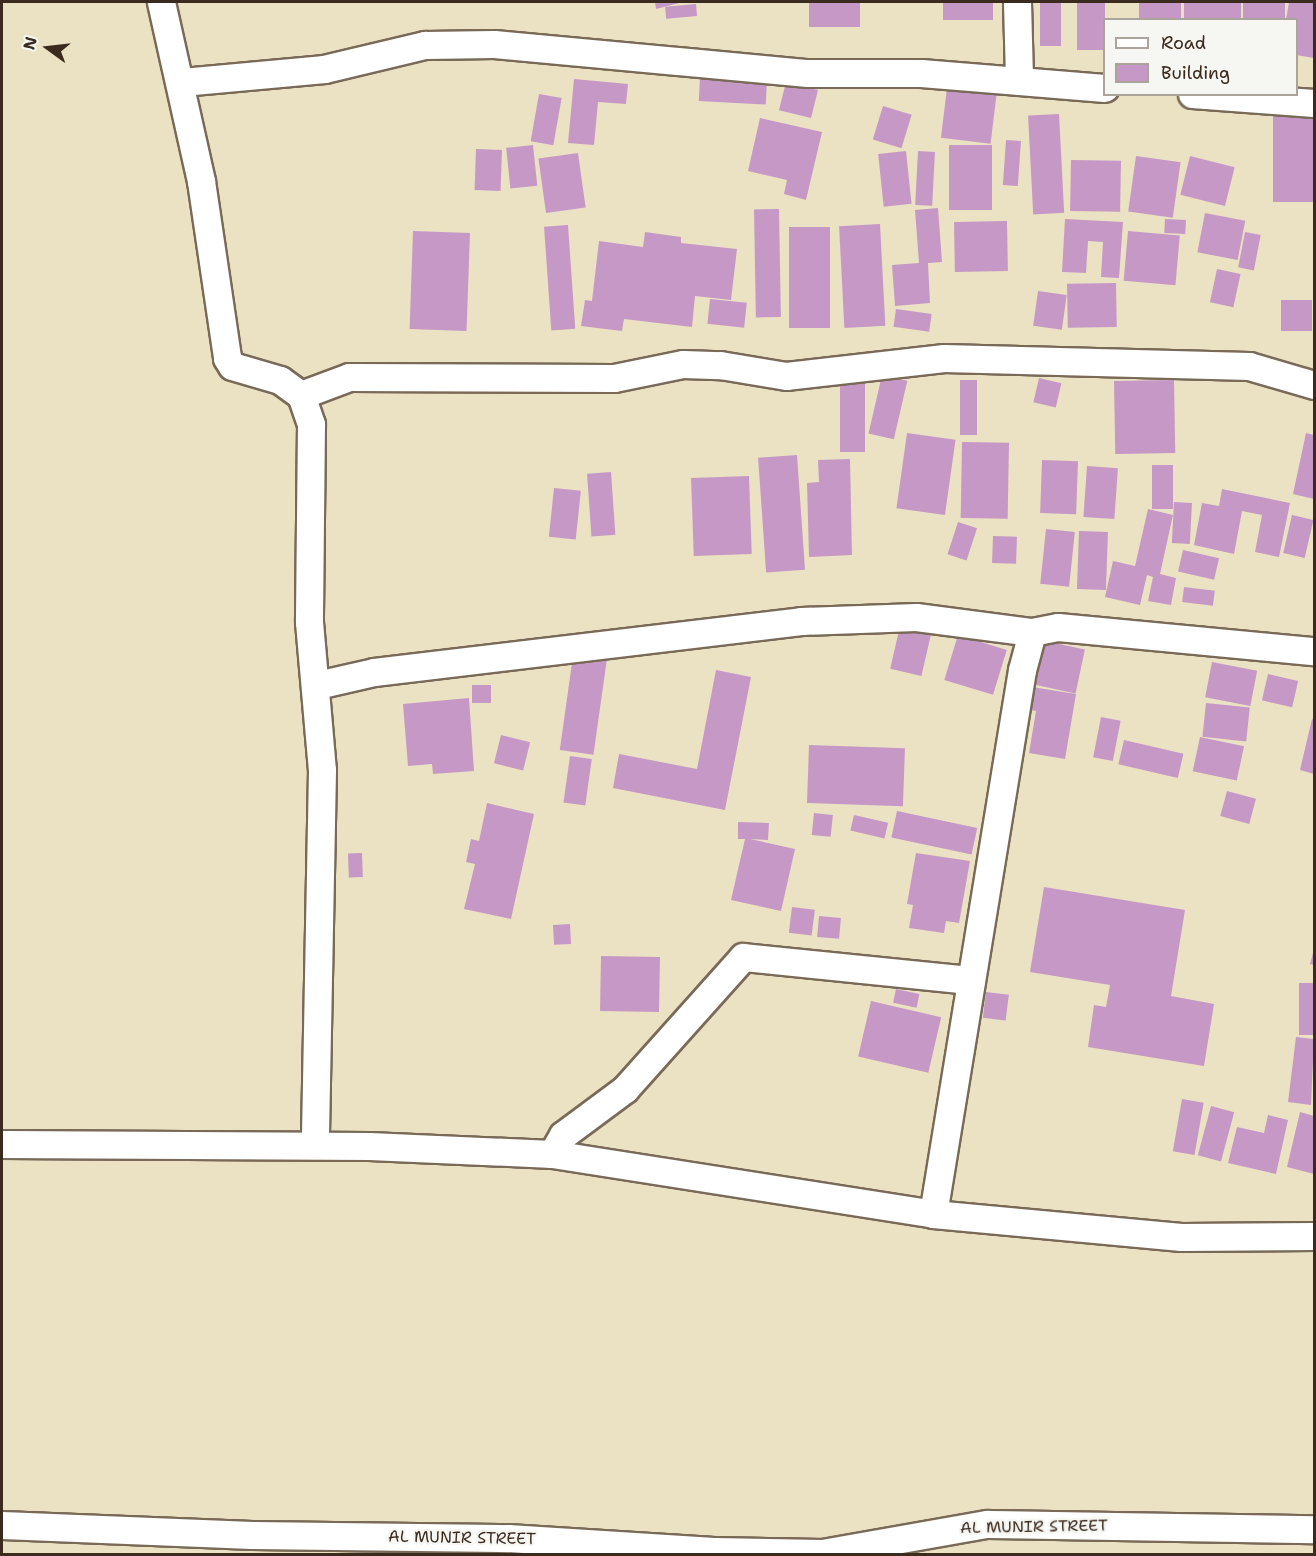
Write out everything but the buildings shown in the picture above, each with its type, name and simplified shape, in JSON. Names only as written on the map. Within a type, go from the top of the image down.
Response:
[{"type":"street","points":[[162,2],[182,82],[201,181],[227,358],[232,366],[280,380],[301,395],[311,424],[309,622],[317,685],[322,770],[315,1145]]},
{"type":"street","points":[[1017,2],[1019,81]]},
{"type":"street","points":[[182,82],[324,69],[425,45],[494,44],[808,73],[921,73],[1103,88]]},
{"type":"street","points":[[1219,96],[1314,103]]},
{"type":"street","points":[[301,395],[350,377],[614,378],[683,364],[720,365],[786,376],[944,358],[1249,366],[1314,386]]},
{"type":"street","points":[[317,685],[374,672],[801,621],[916,617],[1032,632],[1058,627],[1314,651]]},
{"type":"street","points":[[933,1214],[1022,670],[1032,632]]},
{"type":"street","points":[[552,1154],[563,1135],[625,1089],[743,957],[971,980]]},
{"type":"street","points":[[2,1144],[315,1145],[552,1154],[933,1214],[1181,1237],[1314,1236]]},
{"type":"street","name":"AL MUNIR STREET","points":[[2,1525],[252,1535],[508,1538],[714,1551],[822,1553],[987,1524],[1314,1528]]}]
